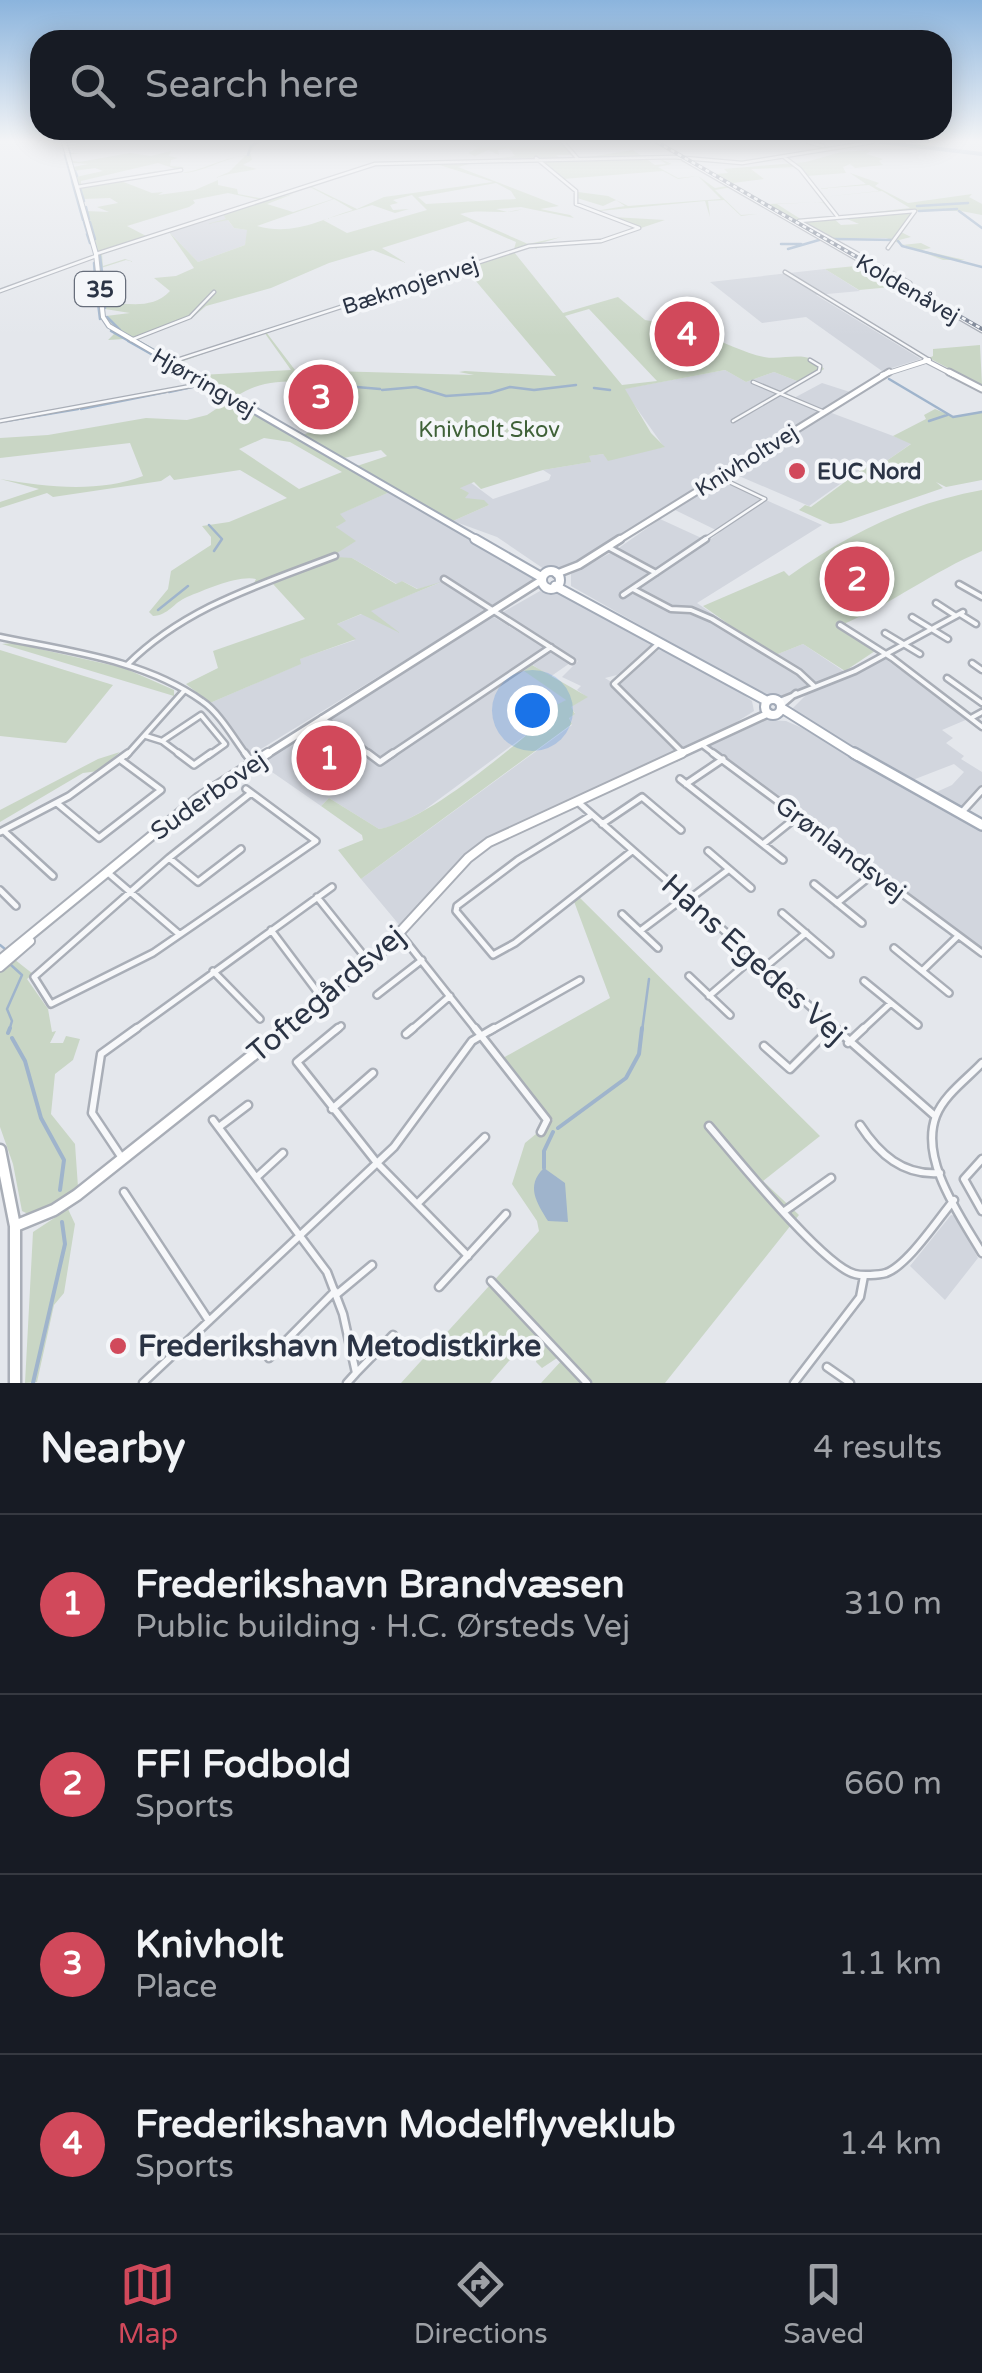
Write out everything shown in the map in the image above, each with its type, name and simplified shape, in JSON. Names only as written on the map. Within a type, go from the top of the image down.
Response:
[{"type":"main road","name":"Hjørringvej","points":[[83,207],[96,255],[104,320],[131,340],[982,827]]},
{"type":"street","points":[[0,291],[242,207]]},
{"type":"street","name":"Bækmojenvej","points":[[171,362],[529,246],[601,241],[640,228],[583,207]]},
{"type":"street","name":"Koldenåvej","points":[[765,207],[982,331]]},
{"type":"street","points":[[829,207],[837,216]]},
{"type":"street","points":[[888,248],[899,238],[915,210],[798,221],[910,283]]},
{"type":"street","points":[[785,272],[927,360],[982,389],[927,360]]},
{"type":"street","points":[[131,340],[191,317],[212,299],[214,292]]},
{"type":"street","points":[[734,421],[819,371],[820,366],[810,360]]},
{"type":"street","name":"Knivholtvej","points":[[551,580],[890,370],[927,360]]},
{"type":"street","points":[[0,421],[206,382]]},
{"type":"street","points":[[752,382],[823,412]]},
{"type":"street","points":[[623,595],[765,499],[719,477]]},
{"type":"street","points":[[608,547],[656,573]]},
{"type":"street","points":[[127,665],[158,636],[190,617],[335,556]]},
{"type":"street","points":[[444,580],[572,660]]},
{"type":"street","name":"Suderbovej","points":[[0,964],[167,820],[493,610],[551,580]]},
{"type":"street","points":[[959,584],[982,597]]},
{"type":"street","points":[[633,588],[671,609],[691,610],[712,619],[802,674],[814,686]]},
{"type":"street","points":[[936,603],[976,624]]},
{"type":"street","points":[[773,707],[855,670],[960,614]]},
{"type":"street","points":[[912,617],[948,640]]},
{"type":"street","points":[[840,626],[886,653],[982,727]]},
{"type":"street","points":[[644,633],[657,646],[614,684],[681,751]]},
{"type":"street","points":[[885,633],[920,654]]},
{"type":"street","points":[[0,637],[127,665],[205,702],[252,762]]},
{"type":"street","points":[[322,718],[380,762],[551,647]]},
{"type":"street","points":[[972,662],[982,670]]},
{"type":"street","points":[[947,678],[982,704]]},
{"type":"street","points":[[53,876],[2,831],[58,804],[121,760],[184,692]]},
{"type":"street","name":"Toftegårdsvej","points":[[15,1226],[65,1204],[370,962],[401,934],[477,850],[773,707]]},
{"type":"street","points":[[971,718],[982,712]]},
{"type":"street","points":[[146,736],[162,741],[194,766],[225,744],[201,715],[162,741]]},
{"type":"street","name":"Grønlandsvej","points":[[700,742],[982,954]]},
{"type":"street","points":[[58,804],[99,838],[161,790],[121,760]]},
{"type":"street","points":[[686,784],[723,760]]},
{"type":"street","points":[[680,779],[783,860]]},
{"type":"street","points":[[960,815],[982,790]]},
{"type":"street","points":[[248,791],[316,841],[124,970],[51,1004],[34,977],[168,858],[248,791]]},
{"type":"street","points":[[602,824],[642,798],[682,830]]},
{"type":"street","name":"Hans Egedes Vej","points":[[575,800],[935,1116]]},
{"type":"street","points":[[592,815],[518,860],[457,906],[456,911],[493,955],[526,936],[580,887],[632,851]]},
{"type":"street","points":[[763,844],[799,816]]},
{"type":"street","points":[[168,858],[198,882],[241,848]]},
{"type":"street","points":[[708,852],[751,888]]},
{"type":"street","points":[[640,931],[729,869]]},
{"type":"street","points":[[107,872],[180,935]]},
{"type":"street","points":[[837,904],[874,873]]},
{"type":"street","points":[[814,884],[862,923]]},
{"type":"street","points":[[122,1159],[92,1114],[101,1054],[332,886]]},
{"type":"street","points":[[0,890],[16,906]]},
{"type":"street","points":[[317,898],[370,962]]},
{"type":"street","points":[[782,913],[830,954]]},
{"type":"street","points":[[622,914],[658,948]]},
{"type":"street","points":[[272,930],[316,990]]},
{"type":"street","points":[[764,968],[806,933]]},
{"type":"street","points":[[401,934],[547,1120],[541,1132]]},
{"type":"street","points":[[922,971],[958,936]]},
{"type":"street","points":[[894,948],[949,993]]},
{"type":"street","points":[[709,996],[753,958]]},
{"type":"street","points":[[378,995],[422,960]]},
{"type":"street","points":[[213,971],[260,1019]]},
{"type":"street","points":[[689,976],[730,1016]]},
{"type":"street","points":[[143,1383],[407,1132],[452,1065],[480,1034],[580,980]]},
{"type":"street","points":[[864,980],[918,1026]]},
{"type":"street","points":[[406,1034],[450,996]]},
{"type":"street","points":[[848,1043],[891,1003]]},
{"type":"street","points":[[341,1026],[298,1062],[377,1163],[468,1256]]},
{"type":"street","points":[[764,1046],[790,1069],[832,1028]]},
{"type":"street","points":[[982,1062],[935,1116],[933,1145],[941,1173],[982,1253]]},
{"type":"street","points":[[332,1109],[373,1073]]},
{"type":"street","points":[[248,1105],[216,1123],[301,1235],[336,1293],[356,1373]]},
{"type":"street","points":[[860,1125],[909,1173],[941,1173]]},
{"type":"street","points":[[709,1126],[838,1265],[864,1276],[884,1274],[900,1264],[954,1200]]},
{"type":"street","points":[[418,1203],[486,1137]]},
{"type":"street","points":[[0,1150],[15,1226],[15,1383]]},
{"type":"street","points":[[258,1176],[283,1153]]},
{"type":"street","points":[[982,1160],[964,1179],[982,1211]]},
{"type":"street","points":[[784,1211],[831,1178]]},
{"type":"street","points":[[124,1192],[209,1321]]},
{"type":"street","points":[[440,1287],[506,1214]]},
{"type":"street","points":[[269,1358],[336,1293],[372,1265]]},
{"type":"street","points":[[794,1383],[860,1296],[864,1276]]},
{"type":"street","points":[[491,1281],[587,1383]]},
{"type":"street","points":[[347,1383],[393,1336]]},
{"type":"street","points":[[827,1367],[850,1383]]},
{"type":"shaded area","points":[[222,213],[234,228],[248,230],[245,245],[198,262],[168,231]]},
{"type":"shaded area","points":[[825,269],[860,291],[816,295],[921,359],[882,371],[806,317],[762,323],[710,282]]},
{"type":"shaded area","points":[[725,370],[746,382],[774,372],[802,383],[788,391],[787,395],[794,398],[822,383],[850,392],[569,568],[544,569],[497,537],[453,521],[489,505],[464,498],[465,492],[459,487],[470,482],[493,499],[549,480],[551,475],[543,470],[590,462],[588,456],[603,454],[607,459],[664,447],[623,389]]},
{"type":"shaded area","points":[[829,412],[912,443],[882,464],[864,467],[809,506],[732,473]]},
{"type":"shaded area","points":[[721,480],[822,525],[697,603],[773,656],[803,644],[845,672],[781,696],[765,696],[571,586],[571,574],[616,550],[660,519],[708,541],[720,532],[675,510]]},
{"type":"shaded area","points":[[392,491],[532,573],[532,582],[493,605],[450,580],[443,582],[485,611],[251,755],[210,703],[300,664],[299,659],[355,640],[337,624],[439,583],[418,589],[402,581],[397,584],[352,558],[341,561],[332,554],[339,514]]},
{"type":"shaded area","points":[[540,591],[549,595],[562,593],[653,645],[617,675],[605,678],[613,683],[659,650],[740,692],[752,701],[754,711],[732,725],[485,839],[454,865],[401,927],[361,879],[572,725],[569,717],[575,713],[570,707],[587,697],[577,690],[581,686],[562,677],[578,661],[503,612]]},
{"type":"shaded area","points":[[492,616],[570,663],[550,677],[533,665],[535,678],[567,700],[532,718],[541,724],[423,811],[395,826],[379,829],[329,798],[321,806],[259,763]]},
{"type":"shaded area","points":[[884,658],[968,719],[942,730],[953,738],[946,743],[964,756],[961,759],[982,772],[982,787],[961,808],[932,794],[952,785],[964,772],[954,764],[910,781],[808,723],[792,709],[810,691]]},
{"type":"shaded area","points":[[766,720],[786,721],[802,728],[982,832],[982,949],[709,745]]},
{"type":"shaded area","points":[[951,1215],[957,1216],[978,1258],[945,1300],[910,1266]]},
{"type":"green space","points":[[97,207],[190,207],[127,226],[148,237],[102,254],[103,266],[125,259],[134,262],[126,260],[101,268],[86,211],[109,212]]},
{"type":"green space","name":"Knivholt Skov","points":[[241,207],[275,207],[293,212],[312,207],[257,226],[283,229],[323,220],[347,233],[427,210],[424,207],[556,207],[540,209],[574,218],[521,207],[496,209],[507,212],[460,214],[528,244],[561,237],[538,244],[567,243],[536,245],[535,244],[537,249],[530,246],[514,252],[563,313],[618,297],[645,320],[697,329],[703,335],[764,357],[811,359],[824,369],[802,383],[774,372],[746,382],[725,370],[625,389],[651,433],[665,447],[608,461],[603,454],[589,456],[591,462],[543,470],[481,489],[474,482],[460,488],[469,493],[465,498],[484,500],[489,505],[453,521],[357,466],[387,456],[381,450],[344,458],[303,435],[353,416],[342,396],[346,384],[307,381],[306,387],[301,381],[275,383],[251,388],[236,397],[112,325],[106,316],[130,313],[105,309],[104,303],[155,301],[170,291],[154,278],[176,276],[194,268],[169,232],[198,262],[245,245],[247,230],[234,228],[228,220],[207,224],[226,219],[222,213]],"holes":[[[468,221],[516,242],[514,249],[174,360],[137,339],[192,318],[206,306],[271,288],[329,263],[373,250],[406,263],[382,248]],[[464,267],[556,376],[295,370],[266,332]],[[589,309],[657,381],[622,385],[565,316]],[[264,332],[291,370],[200,375],[178,363]]]},
{"type":"green space","points":[[376,207],[409,209],[395,213]]},
{"type":"green space","points":[[646,207],[599,211],[613,217],[665,220],[641,228],[595,211]]},
{"type":"green space","points":[[772,207],[781,207],[801,219]]},
{"type":"green space","points":[[908,207],[982,207],[982,215],[961,211],[982,228],[957,211],[916,211],[901,232],[911,237],[899,240],[901,244],[886,238],[834,239],[803,220],[836,216],[833,218],[841,225],[859,224],[840,216]]},
{"type":"green space","points":[[921,243],[931,248],[921,250],[965,260],[943,260],[904,245]]},
{"type":"green space","points":[[866,265],[902,286],[859,290],[825,269]]},
{"type":"green space","points":[[111,330],[202,385],[0,422],[198,383],[124,339],[108,340],[114,334]]},
{"type":"green space","points":[[980,345],[982,386],[929,358],[933,349]]},
{"type":"green space","points":[[202,385],[392,491],[340,514],[346,521],[336,527],[356,541],[334,555],[252,587],[256,579],[222,584],[153,616],[149,612],[168,589],[171,571],[211,545],[211,537],[202,526],[229,522],[287,498],[240,470],[174,480],[170,475],[161,481],[53,497],[47,493],[0,508],[0,502],[39,489],[0,479],[90,487],[143,476],[130,443],[0,458],[0,438],[48,435],[146,418],[187,420],[207,415],[228,401]],"holes":[[[264,438],[290,442],[342,472],[299,489],[239,449]]]},
{"type":"green space","points":[[935,409],[954,417],[982,411],[982,480],[946,487],[936,482],[943,488],[841,523],[830,524],[799,510],[805,505],[811,507],[872,462],[882,464],[911,444],[893,436],[926,419],[924,415]]},
{"type":"green space","points":[[982,490],[982,551],[846,623],[846,631],[875,651],[845,671],[803,644],[773,656],[703,606],[784,571],[789,576],[857,534],[905,512]]},
{"type":"green space","points":[[337,557],[352,558],[396,584],[402,581],[417,589],[441,582],[371,611],[400,633],[361,614],[337,624],[356,639],[300,659],[301,664],[210,703],[186,684],[218,668],[213,651],[305,619],[273,584]]},
{"type":"green space","points":[[13,643],[124,668],[174,690],[174,696],[2,644]]},
{"type":"green space","points":[[0,650],[113,685],[66,743],[0,736]]},
{"type":"green space","points":[[532,665],[588,697],[571,707],[575,714],[569,718],[572,724],[361,879],[338,850],[363,840],[362,835],[321,806],[329,798],[379,829],[398,824],[440,801],[540,724],[531,718],[566,700],[524,671]]},
{"type":"green space","points":[[120,752],[98,771],[83,773],[0,822],[0,810],[98,759]]},
{"type":"green space","points":[[576,894],[820,1136],[763,1181],[799,1215],[665,1383],[541,1383],[563,1359],[560,1356],[542,1368],[536,1362],[539,1344],[528,1339],[490,1383],[401,1383],[539,1231],[537,1221],[512,1184],[525,1143],[553,1120],[503,1058],[610,998],[572,896]]},
{"type":"green space","points":[[14,959],[33,974],[27,979],[48,1009],[52,1032],[56,1031],[50,1043],[63,1043],[66,1036],[80,1039],[73,1060],[55,1074],[51,1114],[75,1144],[78,1187],[53,1204],[28,1214],[22,1211],[13,1164],[0,1127],[0,972]]},
{"type":"green space","points":[[68,1209],[75,1224],[64,1293],[54,1305],[37,1382],[25,1383],[33,1232]]},
{"type":"water","points":[[544,1168],[565,1183],[568,1222],[548,1221],[537,1201],[535,1181]]},
{"type":"waterway","points":[[79,207],[83,220]]},
{"type":"waterway","points":[[86,207],[89,219]]},
{"type":"waterway","points":[[919,211],[957,209]]},
{"type":"waterway","points":[[959,211],[982,228]]},
{"type":"waterway","points":[[84,222],[87,232]]},
{"type":"waterway","points":[[90,222],[95,239]]},
{"type":"waterway","points":[[87,234],[90,243]]},
{"type":"waterway","points":[[834,239],[895,240]]},
{"type":"waterway","points":[[788,249],[819,240]]},
{"type":"waterway","points":[[898,241],[902,246],[982,267]]},
{"type":"waterway","points":[[781,244],[801,244]]},
{"type":"waterway","points":[[100,256],[102,272]]},
{"type":"waterway","points":[[94,263],[95,276]]},
{"type":"waterway","points":[[95,279],[100,319]]},
{"type":"waterway","points":[[103,282],[104,293]]},
{"type":"waterway","points":[[105,300],[105,308]]},
{"type":"waterway","points":[[107,317],[120,330]]},
{"type":"waterway","points":[[111,331],[127,340]]},
{"type":"waterway","points":[[136,340],[172,360]]},
{"type":"waterway","points":[[128,341],[167,363]]},
{"type":"waterway","points":[[175,362],[265,413]]},
{"type":"waterway","points":[[168,364],[201,383]]},
{"type":"waterway","points":[[295,382],[302,377]]},
{"type":"waterway","points":[[304,377],[319,379],[322,384],[380,389]]},
{"type":"waterway","points":[[889,379],[953,417],[982,412]]},
{"type":"waterway","points":[[202,385],[242,408]]},
{"type":"waterway","points":[[382,390],[416,387],[446,396],[490,393],[510,387],[534,390],[576,385]]},
{"type":"waterway","points":[[169,392],[192,387]]},
{"type":"waterway","points":[[594,388],[610,390]]},
{"type":"waterway","points":[[81,409],[166,392]]},
{"type":"waterway","points":[[6,421],[78,409]]},
{"type":"waterway","points":[[929,421],[947,415]]},
{"type":"waterway","points":[[209,525],[222,539],[214,551]]},
{"type":"waterway","points":[[158,610],[188,586]]},
{"type":"waterway","points":[[0,945],[5,949]]},
{"type":"waterway","points":[[10,1029],[12,1021],[7,1009],[22,975],[11,965]]},
{"type":"waterway","points":[[642,1031],[649,979]]},
{"type":"waterway","points":[[558,1128],[626,1078],[639,1054],[642,1028]]},
{"type":"waterway","points":[[8,1033],[10,1029]]},
{"type":"waterway","points":[[12,1038],[25,1061],[41,1118],[64,1160],[60,1190]]},
{"type":"waterway","points":[[544,1168],[544,1151],[553,1132]]},
{"type":"waterway","points":[[33,1383],[65,1244],[62,1222]]},
{"type":"railway","points":[[769,207],[982,329]]},
{"type":"place","name":"Frederikshavn Modelflyveklub","points":[[687,334]]},
{"type":"place","name":"Knivholt","points":[[321,397]]},
{"type":"place","name":"EUC Nord","points":[[797,471]]},
{"type":"place","name":"FFI Fodbold","points":[[857,579]]},
{"type":"place","name":"Frederikshavn Brandvæsen","points":[[329,758]]},
{"type":"place","name":"Frederikshavn Metodistkirke","points":[[118,1346]]}]
